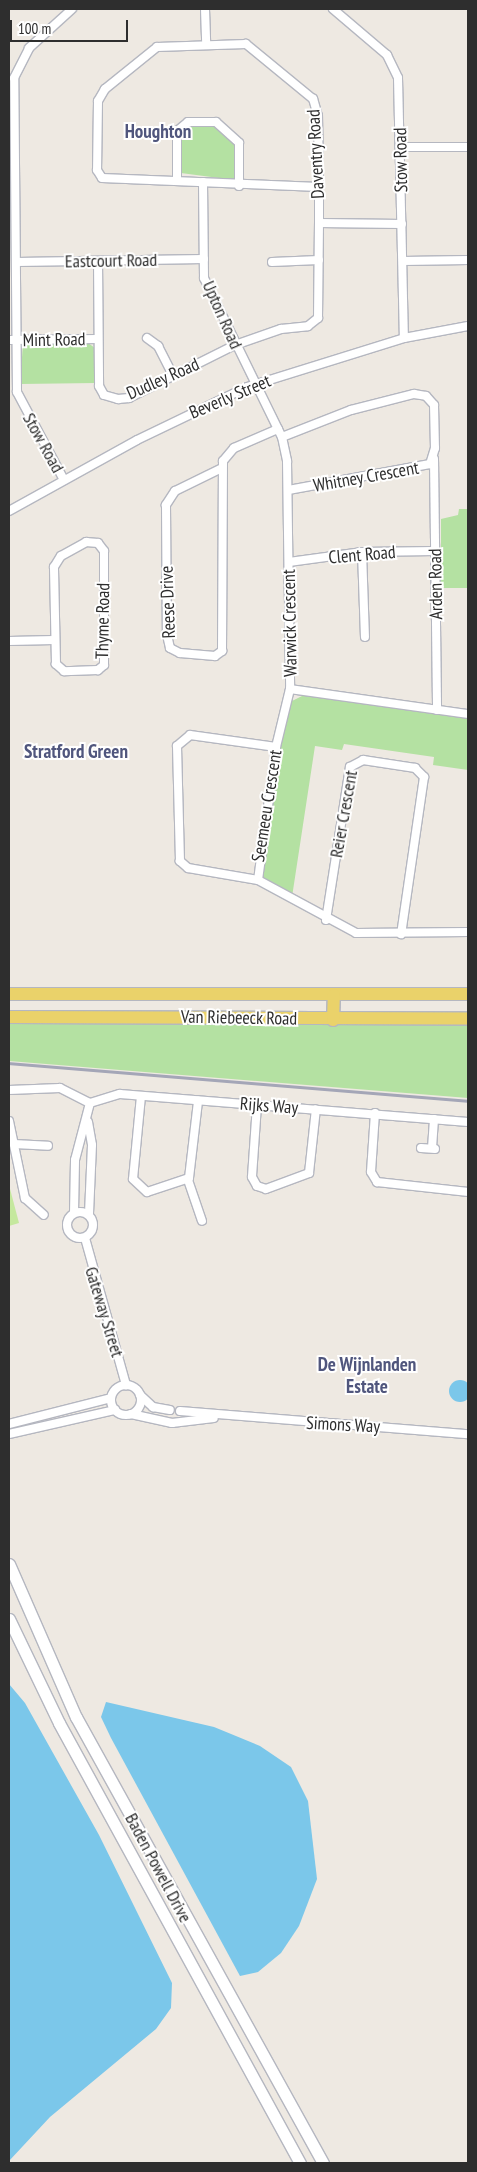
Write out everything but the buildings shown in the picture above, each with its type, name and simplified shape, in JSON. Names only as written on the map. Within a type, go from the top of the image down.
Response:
[{"type":"main road","name":"Van Riebeeck Road","points":[[9,994],[468,994]]},
{"type":"main road","points":[[333,1020],[334,994]]},
{"type":"main road","name":"Van Riebeeck Road","points":[[9,1018],[468,1019]]},
{"type":"main road","name":"Baden Powell Drive","points":[[9,1564],[76,1718],[323,2163]]},
{"type":"main road","name":"Baden Powell Drive","points":[[9,1618],[59,1724],[300,2163]]},
{"type":"street","name":"Stow Road","points":[[64,480],[19,399],[13,340],[17,262],[12,190],[12,76],[29,48],[72,9]]},
{"type":"street","points":[[205,9],[206,42]]},
{"type":"street","name":"Stow Road","points":[[333,9],[375,43],[394,67],[400,94],[404,338]]},
{"type":"street","name":"Daventry Road","points":[[235,346],[315,322],[319,260],[319,187],[318,112],[310,95],[250,46],[206,42],[150,50],[105,89],[96,107],[99,175],[107,180],[176,179],[239,186],[319,187]]},
{"type":"street","points":[[176,179],[177,131],[188,122],[216,122],[239,143],[239,186]]},
{"type":"street","points":[[401,147],[468,147]]},
{"type":"street","name":"Upton Road","points":[[203,182],[204,259],[207,287],[255,385]]},
{"type":"street","points":[[319,223],[402,224]]},
{"type":"street","name":"Eastcourt Road","points":[[17,262],[204,259]]},
{"type":"street","points":[[272,262],[319,260]]},
{"type":"street","points":[[403,261],[468,260]]},
{"type":"street","name":"Dudley Road","points":[[98,261],[99,386],[104,395],[129,398],[235,346]]},
{"type":"street","name":"Beverly Street","points":[[9,511],[137,440],[255,385],[404,338],[468,326]]},
{"type":"street","points":[[146,338],[158,346],[173,376]]},
{"type":"street","name":"Mint Road","points":[[13,340],[98,339]]},
{"type":"street","name":"Warwick Crescent","points":[[255,385],[282,437],[288,490],[290,689],[468,714]]},
{"type":"street","name":"Whitney Crescent","points":[[282,437],[352,410],[420,394],[434,405],[434,459],[423,468],[288,490]]},
{"type":"street","name":"Reese Drive","points":[[220,469],[175,491],[166,505],[166,636],[170,648],[180,653],[215,656],[222,650],[220,469],[230,451],[278,429]]},
{"type":"street","name":"Arden Road","points":[[434,459],[437,710]]},
{"type":"street","name":"Thyme Road","points":[[86,542],[98,543],[104,551],[103,667],[83,672],[58,669],[54,640],[54,567],[61,556],[86,542]]},
{"type":"street","name":"Clent Road","points":[[289,562],[362,552],[435,551]]},
{"type":"street","points":[[362,552],[364,637]]},
{"type":"street","points":[[9,641],[54,640]]},
{"type":"street","name":"Seemeeu Crescent","points":[[290,689],[276,747],[258,880],[326,920],[356,934],[468,932]]},
{"type":"street","points":[[258,880],[188,868],[180,861],[177,746],[190,735],[276,747]]},
{"type":"street","name":"Reier Crescent","points":[[326,920],[350,767],[362,760],[415,768],[424,777],[401,934]]},
{"type":"street","points":[[9,1090],[60,1088],[90,1103],[88,1122],[90,1177],[88,1215],[93,1227],[85,1238],[73,1237],[67,1230],[74,1214],[78,1145],[88,1122]]},
{"type":"street","name":"Rijks Way","points":[[90,1103],[110,1094],[375,1113],[468,1122]]},
{"type":"street","points":[[140,1096],[136,1186],[150,1192],[188,1180]]},
{"type":"street","points":[[198,1101],[188,1180],[202,1222]]},
{"type":"street","points":[[257,1105],[252,1177],[263,1189],[309,1173],[316,1109]]},
{"type":"street","points":[[375,1113],[371,1172],[377,1182],[468,1192]]},
{"type":"street","points":[[420,1148],[434,1149],[434,1118]]},
{"type":"street","points":[[9,1121],[25,1198],[44,1215]]},
{"type":"street","points":[[14,1144],[48,1146]]},
{"type":"street","points":[[75,1176],[90,1177]]},
{"type":"street","points":[[74,1214],[88,1215]]},
{"type":"street","name":"Gateway Street","points":[[85,1238],[126,1385]]},
{"type":"street","points":[[9,1424],[111,1398],[118,1387],[126,1385],[153,1407],[170,1410]]},
{"type":"street","points":[[9,1434],[115,1410],[131,1414],[138,1408],[140,1395]]},
{"type":"street","points":[[111,1398],[115,1410]]},
{"type":"street","name":"Simons Way","points":[[180,1411],[218,1417],[468,1434]]},
{"type":"street","name":"Simons Way","points":[[131,1414],[184,1424],[218,1417]]},
{"type":"green space","points":[[190,125],[216,125],[236,145],[234,180],[181,173],[180,132]]},
{"type":"green space","points":[[88,343],[95,348],[96,383],[20,384],[23,344]]},
{"type":"green space","points":[[459,509],[468,509],[468,588],[441,588],[441,519],[458,515]]},
{"type":"green space","points":[[304,695],[468,718],[468,770],[433,765],[434,757],[344,744],[342,750],[315,746],[292,897],[262,879],[261,872],[283,732],[292,701]]},
{"type":"green space","points":[[468,1022],[468,1098],[9,1061],[9,1024]]},
{"type":"green space","points":[[9,1185],[19,1223],[9,1226]]},
{"type":"water","points":[[460,1380],[468,1383],[471,1391],[468,1399],[460,1402],[452,1399],[449,1391],[452,1383]]},
{"type":"water","points":[[9,1684],[25,1703],[99,1835],[172,1983],[171,2008],[156,2029],[50,2117],[9,2161]]},
{"type":"water","points":[[106,1702],[214,1727],[260,1746],[291,1767],[308,1801],[317,1879],[299,1926],[281,1953],[258,1972],[240,1976],[111,1738],[101,1717]]},
{"type":"railway","points":[[9,1063],[468,1101]]},
{"type":"district","name":"Houghton","points":[[158,132]]},
{"type":"district","name":"Stratford Green","points":[[76,752]]},
{"type":"district","name":"De Wijnlanden Estate","points":[[367,1376]]}]
